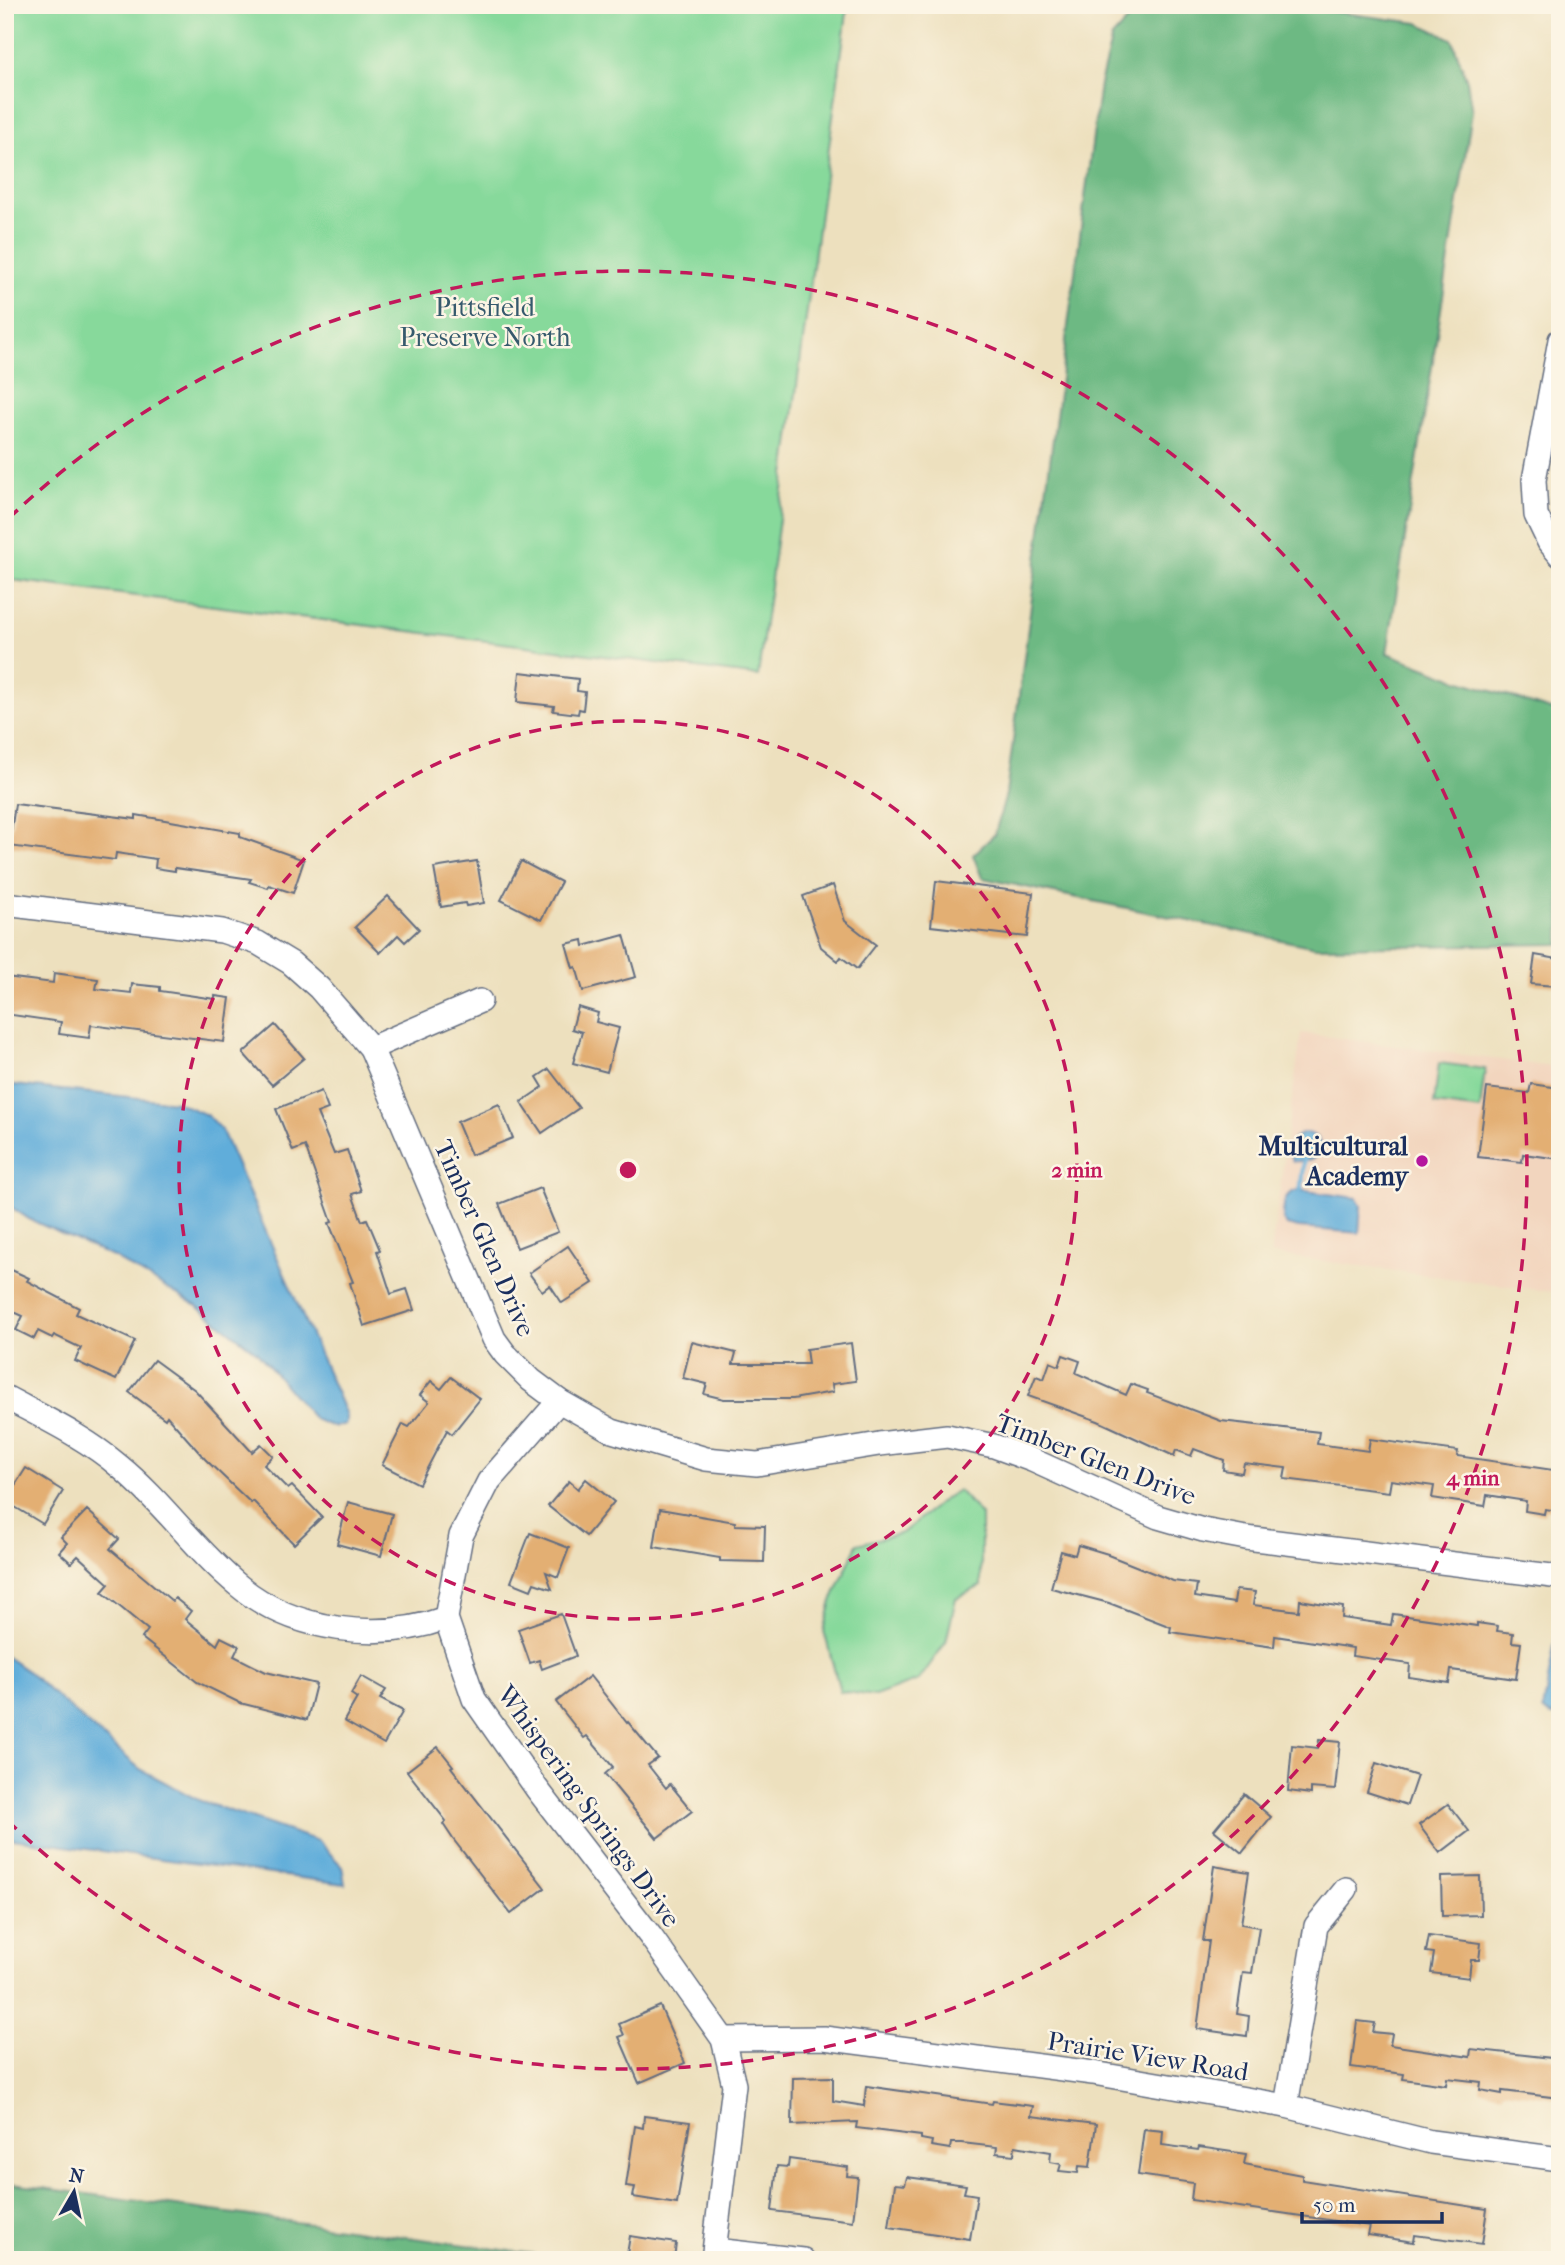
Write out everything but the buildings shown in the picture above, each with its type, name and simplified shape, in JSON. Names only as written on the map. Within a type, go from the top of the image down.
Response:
[{"type":"street","points":[[1560,340],[1534,480],[1536,515],[1549,542],[1560,555]]},
{"type":"street","name":"Timber Glen Drive","points":[[5,904],[222,931],[258,943],[306,975],[371,1048],[494,1339],[517,1367],[559,1401],[612,1432],[706,1459],[757,1464],[947,1436],[994,1446],[1032,1460],[1158,1517],[1203,1530],[1259,1540],[1560,1577]]},
{"type":"street","points":[[371,1048],[480,1001]]},
{"type":"street","points":[[5,1396],[96,1447],[142,1487],[183,1532],[240,1587],[277,1609],[318,1624],[360,1631],[404,1630],[446,1618]]},
{"type":"street","name":"Whispering Springs Drive","points":[[559,1401],[489,1481],[461,1536],[446,1618],[474,1699],[537,1789],[651,1937],[723,2039],[734,2085],[714,2255]]},
{"type":"street","points":[[1286,2106],[1316,1926],[1346,1889]]},
{"type":"street","name":"Prairie View Road","points":[[723,2039],[824,2038],[1093,2073],[1286,2106],[1431,2142],[1560,2159]]},
{"type":"street","points":[[714,2255],[803,2260]]},
{"type":"shaded area","name":"Multicultural Academy","points":[[1301,1033],[1560,1068],[1560,1293],[1271,1254]]},
{"type":"green space","name":"Pittsfield Preserve North","points":[[5,5],[848,5],[758,676],[5,579]]},
{"type":"green space","points":[[1142,5],[1284,5],[1418,23],[1452,39],[1467,81],[1472,112],[1387,653],[1458,680],[1560,713],[1560,944],[1315,947],[982,878],[973,855],[995,834],[1006,794],[1100,84],[1112,37]]},
{"type":"green space","points":[[1439,1063],[1485,1069],[1480,1110],[1434,1104]]},
{"type":"green space","points":[[958,1490],[981,1515],[981,1586],[956,1598],[946,1642],[919,1680],[875,1696],[840,1691],[824,1631],[832,1601],[857,1544],[902,1533]]},
{"type":"green space","points":[[5,2183],[533,2254],[537,2260],[5,2260]]},
{"type":"water","points":[[5,1084],[177,1102],[207,1115],[222,1131],[346,1415],[346,1424],[333,1427],[314,1419],[257,1352],[197,1306],[113,1257],[29,1219],[5,1203]]},
{"type":"water","points":[[1304,1133],[1317,1138],[1320,1143],[1318,1154],[1304,1161],[1293,1161],[1291,1144],[1296,1137]]},
{"type":"water","points":[[1298,1190],[1357,1198],[1361,1205],[1359,1233],[1287,1225],[1283,1220],[1285,1200],[1289,1194]]},
{"type":"water","points":[[1560,1624],[1560,1718],[1543,1710]]},
{"type":"water","points":[[5,1656],[27,1671],[140,1769],[198,1800],[318,1841],[342,1866],[345,1884],[5,1838]]},
{"type":"waterway","points":[[1301,1189],[1304,1161]]},
{"type":"place","name":"Multicultural Academy","points":[[1422,1161]]}]
